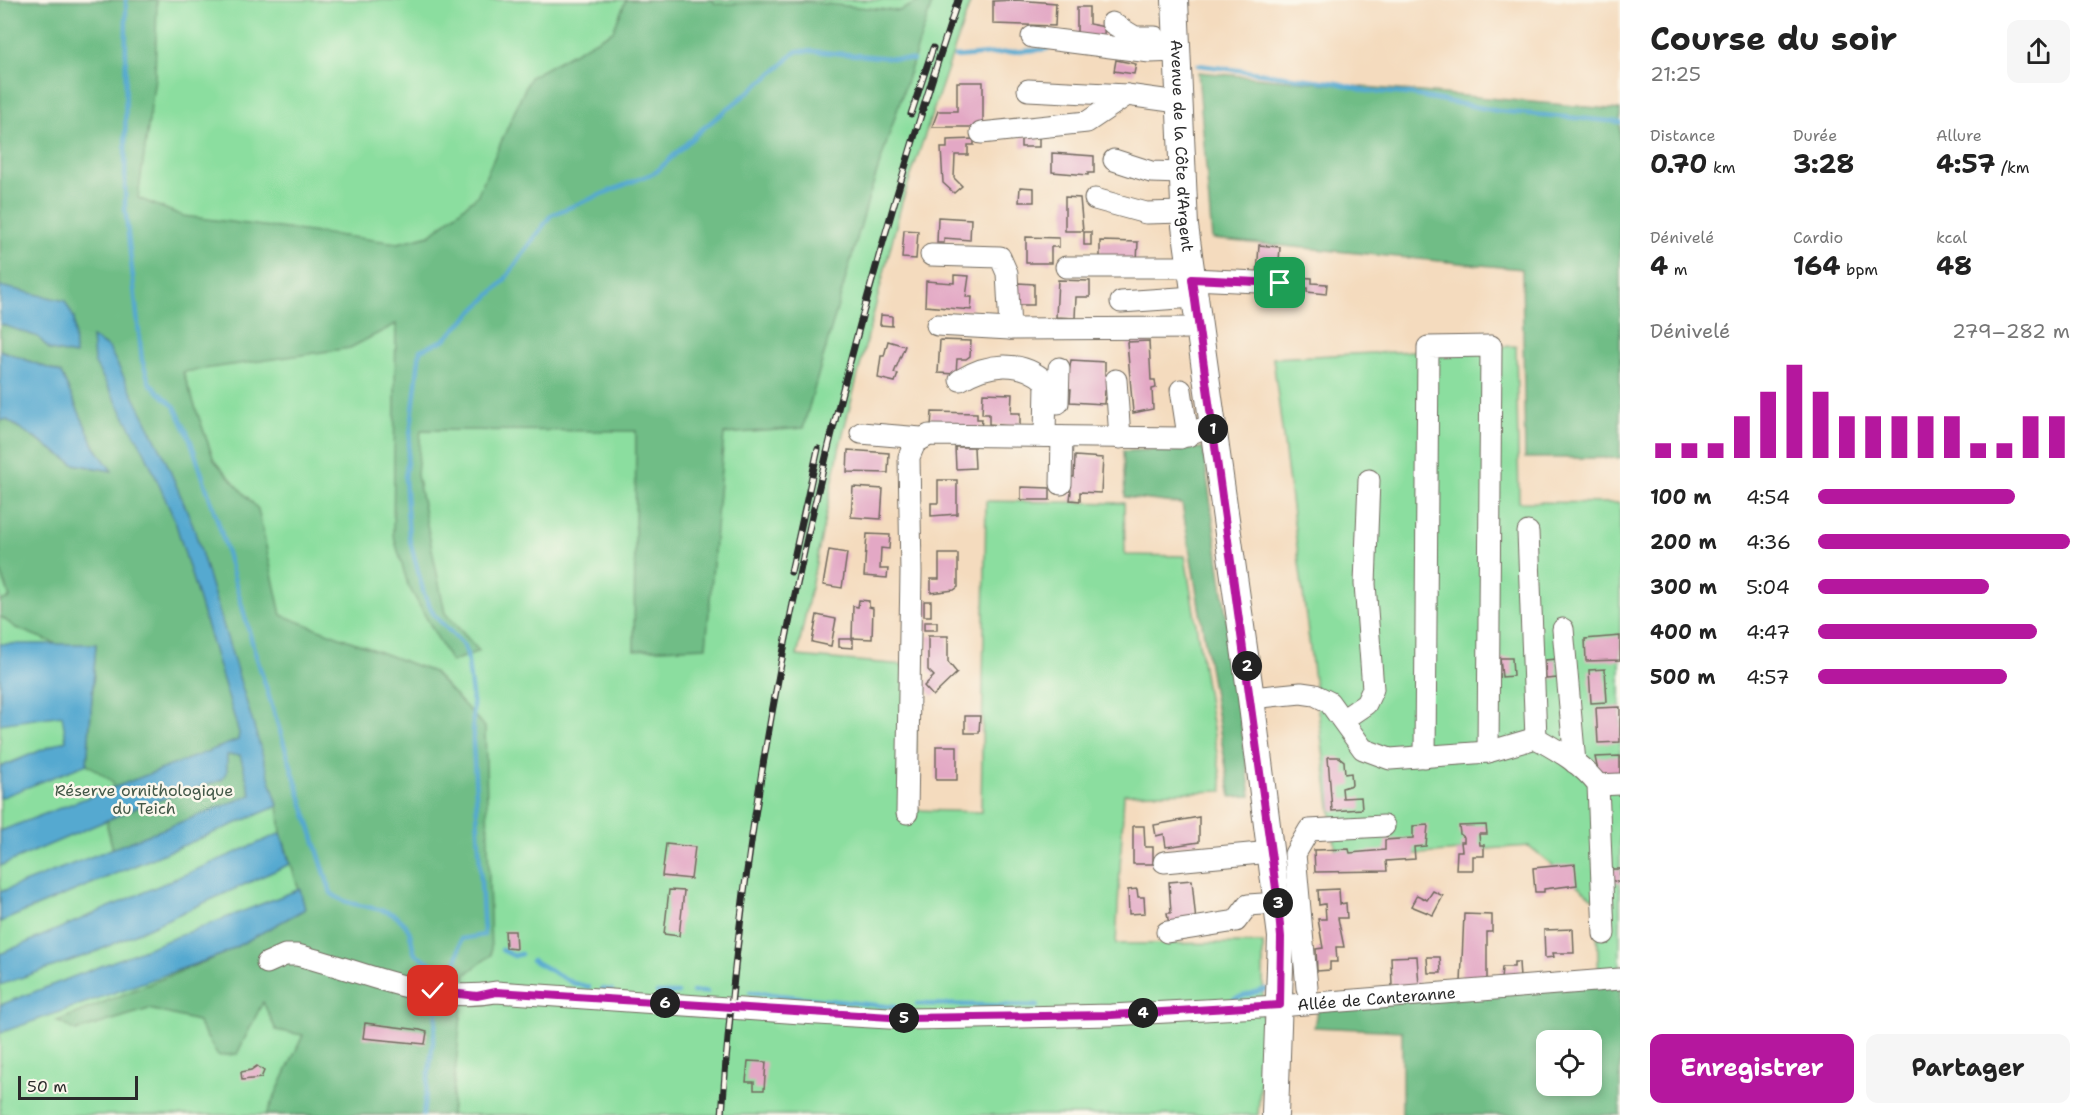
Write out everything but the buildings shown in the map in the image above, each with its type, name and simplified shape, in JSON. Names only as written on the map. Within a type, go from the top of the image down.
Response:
[{"type":"main road","name":"Avenue de la Côte d'Argent","points":[[1175,0],[1181,173],[1192,281],[1251,698],[1279,854],[1280,1005],[1275,1115]]},
{"type":"street","points":[[1112,23],[1135,37],[1177,44]]},
{"type":"street","points":[[1032,37],[1150,52],[1177,44]]},
{"type":"street","points":[[1028,90],[1127,95],[1178,102]]},
{"type":"street","points":[[981,133],[1087,122],[1127,95]]},
{"type":"street","points":[[1114,160],[1151,172],[1181,173]]},
{"type":"street","points":[[1095,199],[1146,213],[1184,212]]},
{"type":"street","points":[[931,255],[1000,257],[1007,273],[1010,329]]},
{"type":"street","points":[[1066,267],[1192,281],[1280,283]]},
{"type":"street","points":[[1121,302],[1192,281]]},
{"type":"street","points":[[937,325],[1010,329],[1199,328]]},
{"type":"street","points":[[1425,757],[1428,347],[1491,346],[1488,752]]},
{"type":"street","points":[[960,380],[985,368],[1001,365],[1033,371],[1046,382],[1061,484]]},
{"type":"street","points":[[1055,437],[1059,368]]},
{"type":"street","points":[[1116,380],[1120,438]]},
{"type":"street","points":[[1181,390],[1188,436]]},
{"type":"street","points":[[861,433],[921,438],[929,435],[1120,438],[1188,436],[1201,429],[1213,428]]},
{"type":"street","points":[[907,813],[911,583],[909,457],[921,438]]},
{"type":"street","points":[[1344,719],[1366,704],[1373,689],[1365,584],[1369,480]]},
{"type":"street","points":[[1528,532],[1536,738]]},
{"type":"street","points":[[1563,629],[1575,763]]},
{"type":"street","points":[[1251,698],[1301,693],[1315,695],[1329,702],[1344,719],[1363,749],[1374,755],[1390,759],[1488,752],[1536,738],[1575,763],[1590,774],[1598,785],[1604,934]]},
{"type":"street","points":[[1598,785],[1620,784]]},
{"type":"street","points":[[1164,862],[1279,854],[1309,830],[1384,826]]},
{"type":"street","points":[[1279,854],[1307,988]]},
{"type":"street","points":[[1167,932],[1236,921],[1248,905],[1278,903]]},
{"type":"street","name":"Allée de Canteranne","points":[[267,963],[285,956],[297,955],[385,982],[477,996],[496,992],[906,1018],[1111,1015],[1280,1005],[1620,979]]},
{"type":"green space","name":"Réserve ornithologique du Teich","points":[[0,0],[971,0],[902,202],[840,445],[797,656],[916,666],[916,810],[981,812],[986,501],[1124,503],[1125,555],[1185,556],[1223,791],[1124,794],[1116,944],[1263,943],[1263,1046],[1258,1115],[0,1115]]},
{"type":"green space","name":"Réserve ornithologique du Teich","points":[[0,0],[157,0],[155,78],[138,198],[183,216],[398,243],[430,235],[477,196],[530,77],[613,31],[626,0],[713,0],[715,4],[806,2],[899,11],[922,0],[933,0],[868,200],[803,428],[724,434],[706,647],[634,650],[636,431],[421,430],[417,475],[445,613],[479,651],[451,662],[408,585],[393,534],[396,324],[350,348],[183,372],[214,460],[258,509],[281,615],[433,672],[485,727],[491,955],[465,975],[451,1115],[266,1115],[303,1035],[276,1030],[263,1002],[237,1054],[218,1056],[197,1021],[149,1009],[76,1031],[57,1021],[221,955],[305,909],[281,833],[278,806],[271,785],[235,803],[113,850],[107,826],[113,782],[87,764],[96,644],[62,646],[16,628],[0,616],[0,601],[10,598],[0,569],[0,420],[7,420],[74,464],[111,471],[95,447],[61,373],[0,350]]},
{"type":"green space","points":[[1198,72],[1620,110],[1620,458],[1525,458],[1522,269],[1212,239]]},
{"type":"green space","points":[[1516,346],[1519,502],[1620,503],[1620,1008],[1600,1008],[1596,901],[1529,846],[1337,860],[1273,358]]},
{"type":"green space","points":[[1203,448],[1251,796],[1231,797],[1182,504],[1125,497],[1123,451]]},
{"type":"green space","points":[[1620,982],[1620,1115],[1402,1115],[1402,1031],[1314,1027],[1318,1006]]},
{"type":"water","points":[[0,286],[65,301],[74,318],[75,355],[50,350],[38,337],[0,324]]},
{"type":"water","points":[[92,337],[109,348],[163,454],[193,525],[278,806],[0,922],[0,892],[251,795],[240,755],[227,755],[227,771],[222,780],[138,807],[0,866],[0,831],[238,740],[239,733],[175,521],[145,453],[94,362]]},
{"type":"water","points":[[0,350],[61,373],[95,447],[112,471],[74,464],[7,420],[0,420]]},
{"type":"water","points":[[0,644],[96,644],[87,764],[0,798],[0,767],[66,740],[62,715],[0,724]]},
{"type":"water","points":[[281,833],[290,864],[93,953],[0,985],[0,954]]},
{"type":"water","points":[[300,889],[305,909],[221,955],[0,1033],[0,1005]]},
{"type":"waterway","points":[[126,0],[125,207],[142,360],[150,384],[175,407],[190,439],[220,528],[254,649],[331,893],[351,903],[384,911],[402,921],[409,931],[415,954],[437,970],[440,987]]},
{"type":"waterway","points":[[955,57],[1047,49]]},
{"type":"waterway","points":[[441,977],[454,974],[461,939],[484,935],[473,743],[473,703],[467,654],[464,646],[434,615],[424,594],[409,537],[405,478],[420,350],[444,340],[503,282],[551,215],[656,172],[701,130],[797,51],[913,60]]},
{"type":"waterway","points":[[1198,65],[1337,83],[1367,91],[1408,94],[1498,111],[1620,122]]},
{"type":"waterway","points":[[502,950],[514,956],[521,954]]},
{"type":"waterway","points":[[532,960],[573,983],[589,987]]},
{"type":"waterway","points":[[602,989],[612,990]]},
{"type":"waterway","points":[[1234,999],[1266,989]]},
{"type":"waterway","points":[[693,992],[707,992]]},
{"type":"waterway","points":[[750,992],[895,1007]]},
{"type":"waterway","points":[[657,993],[678,993]]},
{"type":"waterway","points":[[423,1115],[439,999]]},
{"type":"waterway","points":[[917,1004],[1037,1006]]},
{"type":"railway","points":[[722,1115],[734,973],[753,831],[776,690],[804,550],[837,411],[874,273],[914,136],[958,0]]},
{"type":"railway","points":[[911,114],[933,48]]},
{"type":"railway","points":[[791,572],[818,449]]},
{"type":"route","points":[[433,991],[477,996],[496,992],[906,1018],[1111,1015],[1280,1005],[1281,937],[1278,903],[1192,279],[1280,283]]}]
